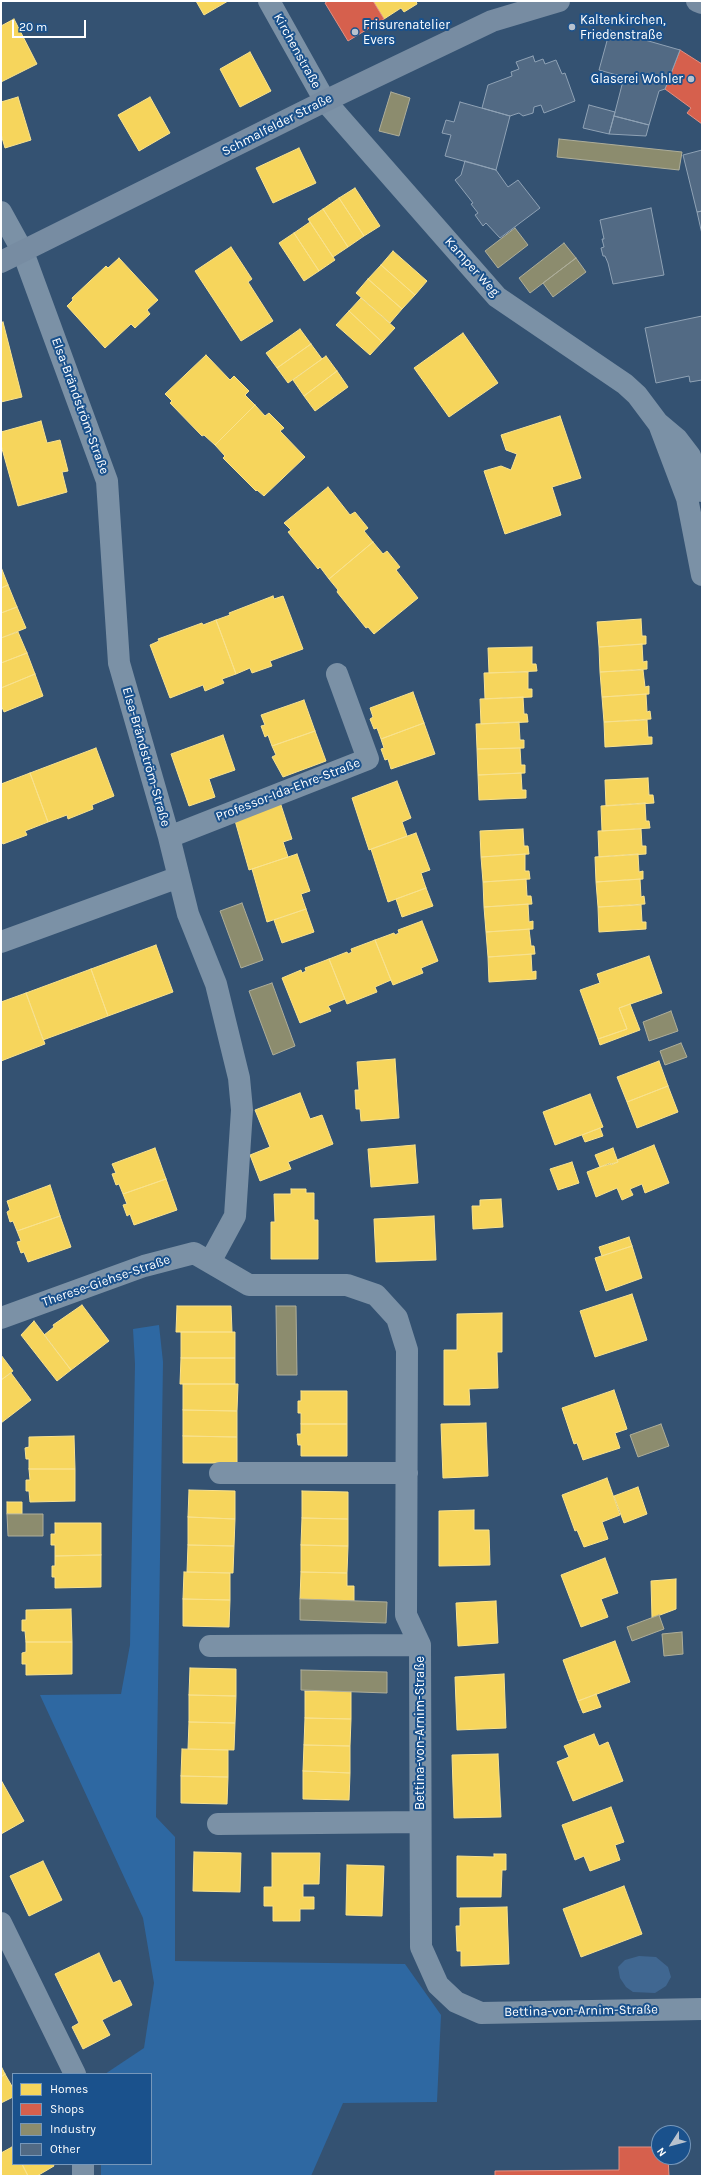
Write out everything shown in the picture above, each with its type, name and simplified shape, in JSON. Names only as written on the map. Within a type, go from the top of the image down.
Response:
[{"type":"main road","name":"Schmalfelder Straße","points":[[1,262],[325,101],[492,21],[559,1]]},
{"type":"main road","points":[[697,1],[702,3]]},
{"type":"street","name":"Kirchenstraße","points":[[269,1],[325,101]]},
{"type":"street","name":"Kamper Weg","points":[[325,101],[497,296],[625,384],[638,395],[658,423],[677,439],[690,456],[702,491]]},
{"type":"street","name":"Elsa-Brändström-Straße","points":[[1,212],[23,252],[107,481],[119,663],[188,914],[216,984],[239,1078],[242,1110],[235,1216],[210,1262]]},
{"type":"street","name":"Kamper Weg","points":[[658,423],[687,498],[702,575]]},
{"type":"street","name":"Professor-Ida-Ehre-Straße","points":[[168,837],[368,759],[337,674]]},
{"type":"street","points":[[1,942],[179,877]]},
{"type":"street","name":"Therese-Giehse-Straße","points":[[1,1318],[144,1266],[194,1253],[210,1262]]},
{"type":"street","name":"Bettina-von-Arnim-Straße","points":[[210,1262],[250,1284],[347,1285],[376,1295],[397,1318],[407,1350],[406,1615],[420,1645],[421,1947],[438,1985],[456,2002],[481,2013],[702,2009]]},
{"type":"street","points":[[220,1473],[407,1473]]},
{"type":"street","points":[[210,1646],[420,1645]]},
{"type":"street","points":[[218,1824],[420,1822]]},
{"type":"street","points":[[1,1923],[75,2073]]},
{"type":"street","points":[[83,2165],[83,2176]]},
{"type":"shaded area","points":[[159,1325],[163,1362],[156,1817],[175,1837],[175,1961],[405,1964],[441,2015],[437,2102],[343,2103],[311,2176],[101,2176],[101,2165],[152,2165],[152,2073],[106,2073],[144,2048],[154,1983],[143,1918],[40,1695],[121,1694],[130,1645],[135,1364],[133,1329]]},
{"type":"shaded area","points":[[639,1956],[656,1957],[668,1967],[671,1977],[666,1986],[655,1993],[633,1992],[626,1987],[620,1978],[618,1967],[625,1960]]},
{"type":"building: Homes","points":[[196,1],[228,1],[204,15]]},
{"type":"building: Homes","points":[[373,1],[416,1],[417,4],[404,12],[401,8],[384,19]]},
{"type":"building: Homes","points":[[14,19],[37,64],[1,82],[1,26]]},
{"type":"building: Homes","points":[[250,52],[271,91],[240,107],[220,69]]},
{"type":"building: Homes","points":[[18,97],[31,140],[5,148],[1,134],[1,102]]},
{"type":"building: Homes","points":[[150,97],[170,133],[139,151],[118,115]]},
{"type":"building: Homes","points":[[299,148],[316,183],[273,203],[256,168]]},
{"type":"building: Homes","points":[[355,188],[380,226],[364,236],[339,198]]},
{"type":"building: Homes","points":[[339,198],[364,236],[348,247],[323,209]]},
{"type":"building: Homes","points":[[323,209],[348,247],[333,257],[308,219]]},
{"type":"building: Homes","points":[[310,222],[335,260],[319,271],[294,233]]},
{"type":"building: Homes","points":[[294,233],[319,271],[304,281],[279,243]]},
{"type":"building: Homes","points":[[231,247],[252,279],[248,282],[273,321],[241,341],[195,271]]},
{"type":"building: Homes","points":[[393,251],[427,281],[415,295],[381,265]]},
{"type":"building: Homes","points":[[119,258],[158,300],[147,310],[150,314],[135,328],[131,324],[105,348],[67,306],[73,300],[72,298],[106,266],[108,268]]},
{"type":"building: Homes","points":[[381,265],[415,295],[402,309],[368,279]]},
{"type":"building: Homes","points":[[368,279],[402,309],[390,323],[356,293]]},
{"type":"building: Homes","points":[[361,298],[395,328],[382,342],[349,311]]},
{"type":"building: Homes","points":[[349,311],[382,342],[370,355],[336,325]]},
{"type":"building: Homes","points":[[3,322],[22,397],[1,402],[1,323]]},
{"type":"building: Homes","points":[[300,329],[311,344],[277,368],[266,353]]},
{"type":"building: Homes","points":[[463,333],[498,383],[449,417],[414,368]]},
{"type":"building: Homes","points":[[311,344],[322,359],[288,383],[277,368]]},
{"type":"building: Homes","points":[[206,355],[230,380],[234,376],[249,391],[245,395],[255,405],[215,445],[204,435],[202,436],[170,403],[172,401],[165,394]]},
{"type":"building: Homes","points":[[326,356],[337,371],[304,396],[293,380]]},
{"type":"building: Homes","points":[[337,371],[348,387],[315,411],[304,396]]},
{"type":"building: Homes","points":[[255,405],[265,416],[269,413],[284,428],[280,431],[305,457],[264,496],[257,490],[256,491],[223,458],[225,456],[215,445]]},
{"type":"building: Homes","points":[[560,416],[581,478],[552,487],[561,515],[505,534],[484,471],[501,466],[511,470],[517,454],[506,450],[501,435]]},
{"type":"building: Homes","points":[[41,421],[47,443],[60,440],[68,471],[62,472],[67,492],[18,506],[1,445],[1,432]]},
{"type":"building: Homes","points":[[328,487],[350,515],[355,512],[368,528],[364,531],[373,542],[329,579],[320,567],[318,569],[288,532],[291,530],[284,523]]},
{"type":"building: Homes","points":[[373,542],[383,554],[387,551],[400,567],[396,570],[418,598],[374,634],[368,627],[366,628],[337,592],[338,590],[329,579]]},
{"type":"building: Homes","points":[[1,567],[8,585],[1,588]]},
{"type":"building: Homes","points":[[8,585],[17,607],[1,613],[1,588]]},
{"type":"building: Homes","points":[[273,596],[274,599],[283,596],[303,649],[270,661],[272,666],[252,673],[250,668],[236,674],[216,620],[230,615],[229,613]]},
{"type":"building: Homes","points":[[17,607],[26,628],[1,638],[1,613]]},
{"type":"building: Homes","points":[[641,619],[642,636],[646,636],[646,644],[599,647],[597,622]]},
{"type":"building: Homes","points":[[216,620],[236,674],[222,679],[224,683],[205,691],[203,685],[170,698],[150,645],[159,641],[158,639],[202,623],[203,625]]},
{"type":"building: Homes","points":[[18,632],[27,653],[1,663],[1,638]]},
{"type":"building: Homes","points":[[642,644],[643,662],[647,661],[647,669],[600,672],[599,647]]},
{"type":"building: Homes","points":[[532,647],[532,664],[536,664],[537,671],[489,673],[488,648]]},
{"type":"building: Homes","points":[[27,653],[35,674],[1,688],[1,663]]},
{"type":"building: Homes","points":[[643,670],[645,687],[649,686],[649,694],[602,697],[600,672]]},
{"type":"building: Homes","points":[[528,672],[528,689],[532,689],[532,697],[485,699],[484,673]]},
{"type":"building: Homes","points":[[35,674],[43,696],[4,712],[1,705],[1,688]]},
{"type":"building: Homes","points":[[413,692],[424,723],[381,739],[377,728],[374,729],[370,719],[373,717],[370,708]]},
{"type":"building: Homes","points":[[646,694],[647,712],[650,711],[651,719],[604,722],[602,697]]},
{"type":"building: Homes","points":[[523,697],[524,714],[527,714],[528,722],[481,724],[480,699]]},
{"type":"building: Homes","points":[[304,700],[315,731],[272,746],[268,735],[265,737],[261,726],[265,725],[261,715]]},
{"type":"building: Homes","points":[[647,720],[648,737],[652,737],[652,744],[605,747],[604,722]]},
{"type":"building: Homes","points":[[519,722],[520,740],[524,740],[524,748],[477,749],[476,724]]},
{"type":"building: Homes","points":[[424,723],[435,754],[391,769],[388,759],[385,760],[381,749],[384,748],[381,739]]},
{"type":"building: Homes","points":[[315,731],[326,761],[283,777],[272,757],[276,755],[272,746]]},
{"type":"building: Homes","points":[[223,735],[235,770],[209,779],[215,797],[189,806],[171,754]]},
{"type":"building: Homes","points":[[96,748],[114,796],[92,805],[93,809],[68,819],[67,815],[48,822],[30,773]]},
{"type":"building: Homes","points":[[520,748],[521,765],[525,765],[525,773],[478,775],[477,749]]},
{"type":"building: Homes","points":[[30,773],[48,822],[25,831],[27,835],[3,844],[1,841],[1,784]]},
{"type":"building: Homes","points":[[521,773],[522,790],[526,790],[526,798],[479,800],[478,775]]},
{"type":"building: Homes","points":[[648,778],[649,795],[653,795],[654,803],[606,806],[605,780]]},
{"type":"building: Homes","points":[[397,781],[411,818],[402,822],[407,836],[369,850],[352,798]]},
{"type":"building: Homes","points":[[280,802],[292,839],[283,842],[288,857],[249,870],[234,817]]},
{"type":"building: Homes","points":[[645,803],[646,821],[649,821],[650,828],[602,831],[601,806]]},
{"type":"building: Homes","points":[[523,829],[524,846],[528,846],[529,854],[481,857],[480,831]]},
{"type":"building: Homes","points":[[641,829],[642,846],[646,846],[646,854],[599,857],[598,831]]},
{"type":"building: Homes","points":[[416,833],[430,870],[421,873],[426,888],[388,902],[371,849]]},
{"type":"building: Homes","points":[[297,854],[310,891],[301,894],[306,909],[267,922],[252,869]]},
{"type":"building: Homes","points":[[525,854],[525,871],[529,871],[530,879],[483,882],[481,857]]},
{"type":"building: Homes","points":[[638,854],[639,872],[643,871],[643,879],[596,882],[595,857]]},
{"type":"building: Homes","points":[[526,879],[527,896],[531,896],[532,904],[484,907],[483,882]]},
{"type":"building: Homes","points":[[640,879],[641,897],[644,896],[645,904],[598,907],[596,882]]},
{"type":"building: Homes","points":[[426,888],[433,906],[402,917],[396,899]]},
{"type":"building: Homes","points":[[528,904],[529,922],[533,921],[533,929],[486,932],[484,907]]},
{"type":"building: Homes","points":[[641,905],[642,922],[646,922],[646,929],[599,932],[598,907]]},
{"type":"building: Homes","points":[[306,909],[314,932],[282,943],[274,920]]},
{"type":"building: Homes","points":[[422,921],[438,961],[421,968],[423,973],[393,985],[375,940],[394,933],[395,935],[399,933],[398,930]]},
{"type":"building: Homes","points":[[529,929],[531,946],[534,946],[535,954],[488,957],[486,932]]},
{"type":"building: Homes","points":[[375,940],[391,980],[375,987],[377,992],[347,1004],[329,959],[347,952],[348,954],[352,952],[351,949]]},
{"type":"building: Homes","points":[[156,945],[173,992],[108,1016],[91,969]]},
{"type":"building: Homes","points":[[531,954],[532,972],[536,971],[536,979],[489,982],[488,957]]},
{"type":"building: Homes","points":[[649,956],[662,993],[619,1008],[627,1029],[598,1039],[580,990],[600,983],[597,974]]},
{"type":"building: Homes","points":[[329,959],[345,999],[328,1006],[331,1011],[300,1023],[282,978],[301,970],[302,973],[306,971],[305,968]]},
{"type":"building: Homes","points":[[91,969],[108,1016],[43,1040],[26,993]]},
{"type":"building: Homes","points":[[26,993],[45,1044],[1,1061],[1,1002]]},
{"type":"building: Homes","points":[[630,1004],[640,1030],[600,1045],[598,1039],[627,1029],[619,1008]]},
{"type":"building: Homes","points":[[395,1059],[399,1118],[361,1121],[360,1109],[356,1109],[355,1090],[359,1090],[357,1062]]},
{"type":"building: Homes","points":[[659,1061],[668,1086],[627,1102],[617,1077]]},
{"type":"building: Homes","points":[[668,1086],[678,1112],[637,1128],[627,1102]]},
{"type":"building: Homes","points":[[300,1093],[310,1119],[322,1115],[333,1144],[288,1162],[291,1169],[260,1181],[250,1155],[270,1147],[255,1110]]},
{"type":"building: Homes","points":[[590,1094],[603,1127],[555,1145],[543,1112]]},
{"type":"building: Homes","points":[[600,1128],[603,1136],[585,1142],[582,1135]]},
{"type":"building: Homes","points":[[415,1145],[418,1183],[371,1187],[368,1149]]},
{"type":"building: Homes","points":[[654,1145],[669,1183],[645,1193],[642,1184],[630,1189],[633,1195],[622,1200],[617,1188],[596,1197],[587,1172],[610,1163],[611,1165],[618,1162],[617,1160]]},
{"type":"building: Homes","points":[[155,1148],[166,1179],[123,1194],[119,1184],[116,1185],[112,1174],[116,1173],[112,1164]]},
{"type":"building: Homes","points":[[613,1148],[618,1162],[600,1167],[595,1155]]},
{"type":"building: Homes","points":[[572,1162],[579,1183],[558,1190],[550,1169]]},
{"type":"building: Homes","points":[[166,1179],[177,1210],[134,1225],[130,1214],[127,1216],[123,1205],[127,1204],[123,1194]]},
{"type":"building: Homes","points":[[50,1185],[60,1216],[17,1231],[13,1221],[10,1222],[7,1212],[10,1210],[7,1201]]},
{"type":"building: Homes","points":[[291,1189],[306,1189],[306,1193],[314,1193],[314,1220],[318,1220],[318,1259],[271,1259],[271,1222],[275,1222],[274,1194],[291,1194]]},
{"type":"building: Homes","points":[[501,1199],[503,1227],[473,1229],[472,1206],[480,1206],[480,1200]]},
{"type":"building: Homes","points":[[60,1216],[71,1247],[28,1262],[24,1252],[21,1253],[17,1242],[21,1241],[17,1231]]},
{"type":"building: Homes","points":[[434,1216],[436,1260],[376,1262],[374,1219]]},
{"type":"building: Homes","points":[[629,1237],[632,1246],[602,1256],[599,1247]]},
{"type":"building: Homes","points":[[632,1246],[642,1278],[606,1291],[595,1258]]},
{"type":"building: Homes","points":[[632,1294],[647,1340],[595,1357],[580,1311]]},
{"type":"building: Homes","points":[[82,1305],[109,1341],[71,1370],[44,1335],[54,1327],[53,1325]]},
{"type":"building: Homes","points":[[177,1306],[231,1306],[232,1332],[176,1332]]},
{"type":"building: Homes","points":[[502,1313],[502,1352],[497,1352],[498,1388],[469,1389],[470,1405],[444,1405],[444,1350],[457,1350],[457,1314]]},
{"type":"building: Homes","points":[[34,1321],[71,1370],[57,1381],[21,1335]]},
{"type":"building: Homes","points":[[181,1332],[235,1332],[235,1358],[181,1358]]},
{"type":"building: Homes","points":[[1,1355],[13,1371],[1,1380]]},
{"type":"building: Homes","points":[[181,1358],[235,1358],[235,1384],[180,1384]]},
{"type":"building: Homes","points":[[11,1373],[31,1400],[1,1423],[1,1380]]},
{"type":"building: Homes","points":[[183,1384],[238,1384],[237,1411],[183,1410]]},
{"type":"building: Homes","points":[[614,1390],[627,1429],[615,1433],[620,1448],[583,1460],[577,1443],[574,1444],[562,1408]]},
{"type":"building: Homes","points":[[301,1391],[347,1391],[347,1424],[301,1424],[301,1413],[298,1413],[298,1401],[301,1401]]},
{"type":"building: Homes","points":[[183,1410],[237,1411],[237,1437],[183,1436]]},
{"type":"building: Homes","points":[[486,1423],[488,1476],[443,1478],[441,1424]]},
{"type":"building: Homes","points":[[301,1424],[347,1424],[347,1456],[301,1456],[301,1445],[298,1445],[297,1434],[301,1434]]},
{"type":"building: Homes","points":[[74,1436],[75,1469],[29,1469],[29,1459],[26,1459],[25,1448],[29,1447],[29,1437]]},
{"type":"building: Homes","points":[[183,1436],[237,1437],[237,1463],[183,1463]]},
{"type":"building: Homes","points":[[29,1469],[75,1469],[75,1501],[30,1502],[29,1491],[26,1491],[26,1480],[30,1480]]},
{"type":"building: Homes","points":[[607,1478],[620,1515],[602,1522],[608,1539],[584,1547],[577,1530],[575,1531],[562,1495]]},
{"type":"building: Homes","points":[[638,1487],[647,1514],[624,1523],[614,1496]]},
{"type":"building: Homes","points":[[189,1490],[235,1491],[235,1519],[188,1517]]},
{"type":"building: Homes","points":[[302,1491],[348,1492],[348,1519],[302,1518]]},
{"type":"building: Homes","points":[[7,1502],[22,1502],[22,1514],[7,1514]]},
{"type":"building: Homes","points":[[474,1510],[474,1530],[489,1530],[490,1565],[439,1566],[439,1511]]},
{"type":"building: Homes","points":[[188,1517],[235,1519],[234,1546],[188,1545]]},
{"type":"building: Homes","points":[[302,1518],[348,1519],[348,1546],[301,1545]]},
{"type":"building: Homes","points":[[55,1523],[101,1523],[101,1555],[55,1556],[55,1545],[51,1545],[51,1534],[55,1534]]},
{"type":"building: Homes","points":[[188,1545],[234,1546],[233,1573],[187,1572]]},
{"type":"building: Homes","points":[[301,1545],[348,1546],[347,1573],[301,1572]]},
{"type":"building: Homes","points":[[101,1555],[101,1587],[55,1588],[55,1577],[52,1577],[52,1566],[55,1566],[55,1556]]},
{"type":"building: Homes","points":[[605,1558],[618,1593],[601,1599],[608,1617],[581,1627],[561,1575]]},
{"type":"building: Homes","points":[[184,1572],[230,1573],[230,1600],[183,1599]]},
{"type":"building: Homes","points":[[301,1572],[347,1573],[347,1586],[354,1586],[354,1601],[300,1599]]},
{"type":"building: Homes","points":[[676,1579],[676,1609],[652,1618],[651,1581]]},
{"type":"building: Homes","points":[[183,1599],[230,1600],[229,1627],[183,1626]]},
{"type":"building: Homes","points":[[496,1601],[498,1643],[458,1646],[456,1603]]},
{"type":"building: Homes","points":[[71,1609],[72,1642],[26,1642],[25,1631],[22,1631],[22,1620],[26,1620],[26,1610]]},
{"type":"building: Homes","points":[[615,1641],[630,1682],[578,1701],[563,1660]]},
{"type":"building: Homes","points":[[26,1642],[72,1642],[72,1674],[26,1675],[26,1664],[22,1664],[22,1653],[26,1652]]},
{"type":"building: Homes","points":[[190,1668],[236,1669],[236,1696],[189,1695]]},
{"type":"building: Homes","points":[[504,1674],[506,1728],[457,1730],[455,1677]]},
{"type":"building: Homes","points":[[305,1691],[351,1691],[351,1719],[305,1718]]},
{"type":"building: Homes","points":[[596,1694],[601,1707],[583,1713],[578,1701]]},
{"type":"building: Homes","points":[[189,1695],[236,1696],[235,1723],[189,1722]]},
{"type":"building: Homes","points":[[305,1718],[351,1719],[350,1746],[304,1745]]},
{"type":"building: Homes","points":[[189,1722],[235,1723],[234,1750],[188,1749]]},
{"type":"building: Homes","points":[[594,1734],[599,1746],[608,1742],[623,1781],[573,1801],[557,1762],[569,1757],[564,1746]]},
{"type":"building: Homes","points":[[304,1745],[350,1746],[350,1773],[303,1771]]},
{"type":"building: Homes","points":[[182,1749],[228,1750],[228,1777],[181,1776]]},
{"type":"building: Homes","points":[[498,1754],[501,1817],[454,1818],[452,1755]]},
{"type":"building: Homes","points":[[303,1771],[350,1773],[349,1800],[303,1799]]},
{"type":"building: Homes","points":[[181,1776],[228,1777],[227,1804],[181,1803]]},
{"type":"building: Homes","points":[[1,1780],[24,1821],[1,1834]]},
{"type":"building: Homes","points":[[611,1807],[624,1842],[615,1845],[620,1860],[590,1871],[584,1856],[575,1860],[562,1825]]},
{"type":"building: Homes","points":[[194,1852],[241,1853],[240,1892],[193,1891]]},
{"type":"building: Homes","points":[[272,1853],[320,1853],[319,1884],[303,1884],[303,1897],[314,1897],[314,1909],[300,1909],[300,1921],[273,1921],[273,1906],[264,1906],[264,1887],[272,1887]]},
{"type":"building: Homes","points":[[494,1854],[506,1854],[506,1870],[502,1870],[501,1897],[457,1897],[457,1856],[494,1857]]},
{"type":"building: Homes","points":[[43,1861],[62,1900],[29,1916],[10,1876]]},
{"type":"building: Homes","points":[[347,1865],[384,1866],[382,1916],[346,1915]]},
{"type":"building: Homes","points":[[624,1886],[642,1934],[581,1957],[563,1909]]},
{"type":"building: Homes","points":[[507,1907],[509,1964],[461,1966],[461,1951],[457,1951],[456,1926],[460,1926],[460,1908]]},
{"type":"building: Homes","points":[[99,1953],[113,1983],[120,1980],[132,2005],[102,2020],[110,2035],[83,2049],[72,2027],[79,2023],[55,1974]]},
{"type":"building: Homes","points":[[1,2066],[5,2074],[1,2077]]},
{"type":"building: Homes","points":[[5,2074],[12,2086],[12,2098],[1,2103],[1,2077]]},
{"type":"building: Homes","points":[[12,2147],[12,2165],[22,2165],[28,2176],[1,2176],[1,2153]]},
{"type":"building: Homes","points":[[22,2165],[54,2166],[37,2176],[28,2176]]},
{"type":"building: Shops","points":[[328,1],[373,1],[384,19],[348,41],[325,3]]},
{"type":"building: Shops","points":[[680,50],[702,64],[702,124],[687,113],[691,108],[665,89]]},
{"type":"building: Shops","points":[[619,2147],[651,2147],[651,2165],[668,2165],[669,2176],[495,2176],[495,2171],[619,2170]]},
{"type":"building: Industry","points":[[391,92],[410,98],[399,136],[379,131]]},
{"type":"building: Industry","points":[[559,139],[682,152],[679,170],[557,157]]},
{"type":"building: Industry","points":[[515,228],[528,245],[498,268],[485,251]]},
{"type":"building: Industry","points":[[564,243],[576,258],[530,293],[519,278]]},
{"type":"building: Industry","points":[[576,258],[586,272],[553,297],[543,283]]},
{"type":"building: Industry","points":[[242,903],[263,960],[241,968],[220,911]]},
{"type":"building: Industry","points":[[272,983],[295,1046],[273,1055],[249,991]]},
{"type":"building: Industry","points":[[671,1011],[678,1031],[649,1041],[643,1022]]},
{"type":"building: Industry","points":[[681,1043],[687,1057],[665,1065],[660,1051]]},
{"type":"building: Industry","points":[[276,1306],[296,1306],[297,1375],[277,1375]]},
{"type":"building: Industry","points":[[661,1424],[669,1446],[638,1457],[630,1435]]},
{"type":"building: Industry","points":[[7,1514],[43,1514],[43,1536],[8,1536]]},
{"type":"building: Industry","points":[[300,1599],[387,1602],[386,1623],[300,1620]]},
{"type":"building: Industry","points":[[659,1615],[664,1629],[632,1641],[627,1627]]},
{"type":"building: Industry","points":[[682,1632],[683,1654],[664,1656],[662,1634]]},
{"type":"building: Industry","points":[[301,1670],[387,1672],[387,1693],[301,1690]]},
{"type":"building: Other","points":[[610,30],[680,50],[665,89],[659,91],[649,125],[614,116],[624,77],[599,70]]},
{"type":"building: Other","points":[[533,56],[535,62],[543,59],[545,64],[556,60],[562,74],[565,73],[575,101],[544,113],[541,105],[534,107],[533,113],[523,116],[519,113],[510,116],[482,108],[488,85],[512,76],[511,72],[519,69],[516,62]]},
{"type":"building: Other","points":[[460,102],[510,116],[496,170],[445,156],[451,135],[442,133],[446,120],[454,122]]},
{"type":"building: Other","points":[[589,105],[615,112],[609,134],[583,128]]},
{"type":"building: Other","points":[[614,116],[649,125],[646,136],[609,134]]},
{"type":"building: Other","points":[[702,150],[702,211],[697,212],[683,155]]},
{"type":"building: Other","points":[[465,161],[496,170],[508,187],[518,180],[540,208],[500,238],[486,223],[483,226],[475,215],[478,213],[471,204],[473,203],[455,180],[461,175]]},
{"type":"building: Other","points":[[651,208],[664,275],[613,284],[608,263],[605,256],[603,256],[601,248],[604,247],[602,239],[604,239],[600,220]]},
{"type":"building: Other","points":[[702,211],[702,234],[697,212]]},
{"type":"building: Other","points":[[702,316],[702,380],[690,382],[689,376],[656,383],[645,328]]},
{"type":"place","name":"Kaltenkirchen, Friedenstraße","points":[[572,27]]},
{"type":"place","name":"Frisurenatelier Evers","points":[[355,32]]},
{"type":"place","name":"Glaserei Wohler","points":[[691,79]]}]
